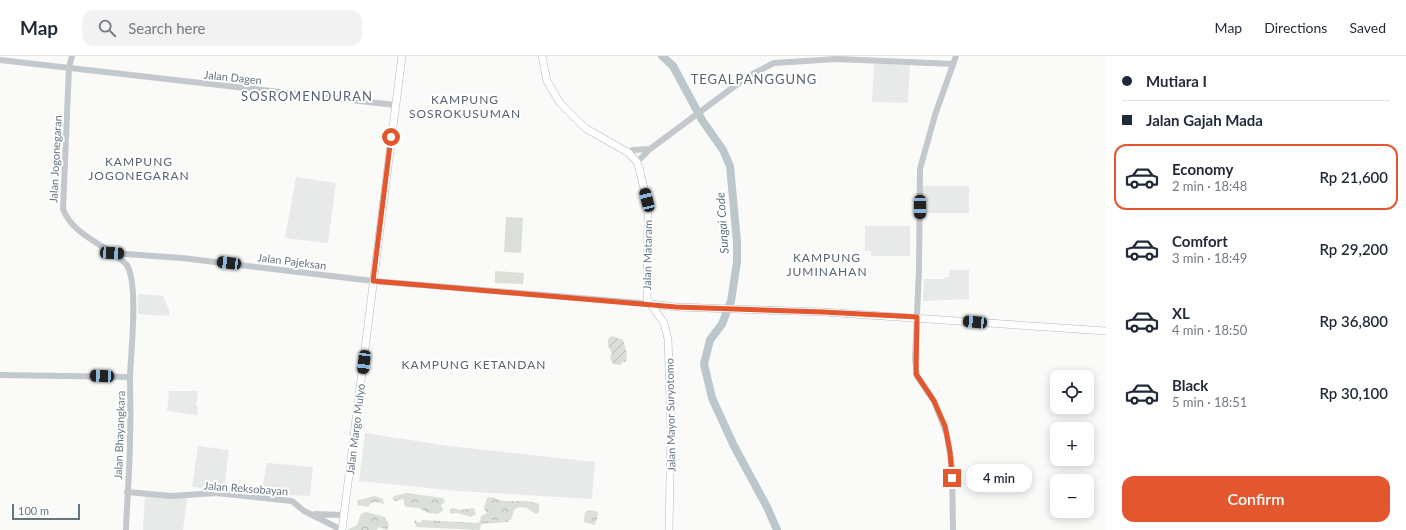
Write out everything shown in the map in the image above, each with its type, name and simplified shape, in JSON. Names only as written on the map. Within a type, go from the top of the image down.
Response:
[{"type":"main road","name":"Jalan Margo Mulyo","points":[[342,530],[402,56]]},
{"type":"main road","name":"Jalan Mataram","points":[[542,56],[547,81],[560,103],[585,128],[629,153],[637,162],[647,200],[649,226],[646,293],[647,299],[652,304]]},
{"type":"main road","points":[[652,304],[714,309],[823,312],[917,317],[1106,332]]},
{"type":"main road","name":"Jalan Mayor Suryotomo","points":[[652,304],[666,329],[670,360],[671,447],[669,530]]},
{"type":"main road","points":[[658,314],[667,306]]},
{"type":"street","name":"Jalan Jogonegaran","points":[[72,56],[68,67],[63,209],[72,223],[112,253]]},
{"type":"street","points":[[953,530],[952,466],[950,445],[938,408],[916,374],[920,169],[935,115],[956,56]]},
{"type":"street","points":[[637,162],[650,149],[747,77],[774,63],[838,57],[953,64]]},
{"type":"street","name":"Jalan Dagen","points":[[0,60],[395,105]]},
{"type":"street","points":[[629,153],[633,150],[650,149]]},
{"type":"street","name":"Jalan Pajeksan","points":[[112,253],[182,258],[373,281],[652,304]]},
{"type":"street","name":"Jalan Bhayangkara","points":[[112,253],[128,266],[131,277],[133,315],[126,530]]},
{"type":"street","points":[[0,375],[130,377]]},
{"type":"street","name":"Jalan Reksobayan","points":[[128,492],[166,496],[226,494],[292,501],[304,511],[344,516]]},
{"type":"street","name":"Jalan Reksobayan","points":[[312,513],[342,530]]},
{"type":"shaded area","points":[[874,64],[910,65],[908,103],[872,102]]},
{"type":"shaded area","points":[[296,177],[336,183],[328,243],[285,238]]},
{"type":"shaded area","points":[[922,186],[969,186],[969,213],[921,213]]},
{"type":"shaded area","points":[[865,226],[910,226],[910,256],[871,256],[871,251],[865,251]]},
{"type":"shaded area","points":[[949,270],[969,270],[969,299],[923,301],[924,279],[944,279],[944,277],[949,277]]},
{"type":"shaded area","points":[[138,294],[163,296],[169,310],[169,316],[138,314]]},
{"type":"shaded area","points":[[169,391],[198,391],[196,406],[198,406],[197,415],[167,411]]},
{"type":"shaded area","points":[[365,433],[449,446],[595,462],[592,499],[458,491],[359,481]]},
{"type":"shaded area","points":[[198,446],[229,450],[224,491],[192,487]]},
{"type":"shaded area","points":[[267,463],[313,467],[310,496],[261,494]]},
{"type":"shaded area","points":[[145,494],[181,495],[187,499],[183,530],[143,530]]},
{"type":"green space","points":[[506,217],[523,218],[521,253],[504,252]]},
{"type":"green space","points":[[495,271],[524,273],[523,284],[495,283]]},
{"type":"green space","points":[[612,336],[623,340],[627,353],[626,362],[623,362],[620,365],[613,364],[610,358],[612,353],[608,346],[608,339]]},
{"type":"green space","points":[[407,493],[443,498],[445,502],[441,505],[443,510],[438,514],[428,513],[419,508],[406,507],[404,505],[404,499],[396,501],[392,499],[394,496]]},
{"type":"green space","points":[[375,496],[383,499],[384,504],[376,502],[371,503],[368,507],[357,505],[358,500]]},
{"type":"green space","points":[[489,497],[504,501],[536,503],[539,504],[539,512],[536,514],[527,508],[519,507],[514,510],[511,520],[480,521],[481,516],[487,513],[484,508],[487,498]]},
{"type":"green space","points":[[453,508],[460,510],[474,508],[476,514],[471,517],[457,513],[450,514],[450,509]]},
{"type":"green space","points":[[591,510],[598,512],[597,520],[594,525],[584,522],[585,512]]},
{"type":"green space","points":[[366,512],[385,517],[389,525],[387,530],[379,527],[376,530],[347,530],[357,525],[361,514]]},
{"type":"green space","points":[[414,520],[420,523],[422,520],[478,523],[480,521],[509,520],[508,522],[481,524],[480,530],[416,527]]},
{"type":"waterway","name":"Sungai Code","points":[[662,56],[673,66],[702,120],[723,150],[730,166],[737,242],[737,262],[731,301],[722,324],[710,340],[704,364],[712,398],[734,446],[767,507],[777,530]]},
{"type":"district","name":"TEGALPANGGUNG","points":[[754,79]]},
{"type":"district","name":"SOSROMENDURAN","points":[[307,96]]},
{"type":"district","name":"KAMPUNG SOSROKUSUMAN","points":[[465,106]]},
{"type":"district","name":"KAMPUNG JOGONEGARAN","points":[[139,168]]},
{"type":"district","name":"KAMPUNG JUMINAHAN","points":[[827,264]]},
{"type":"district","name":"KAMPUNG KETANDAN","points":[[474,364]]},
{"type":"route","points":[[391,137],[373,281],[676,307],[917,317],[915,359],[916,374],[938,408],[945,426],[950,445],[952,478]]}]
